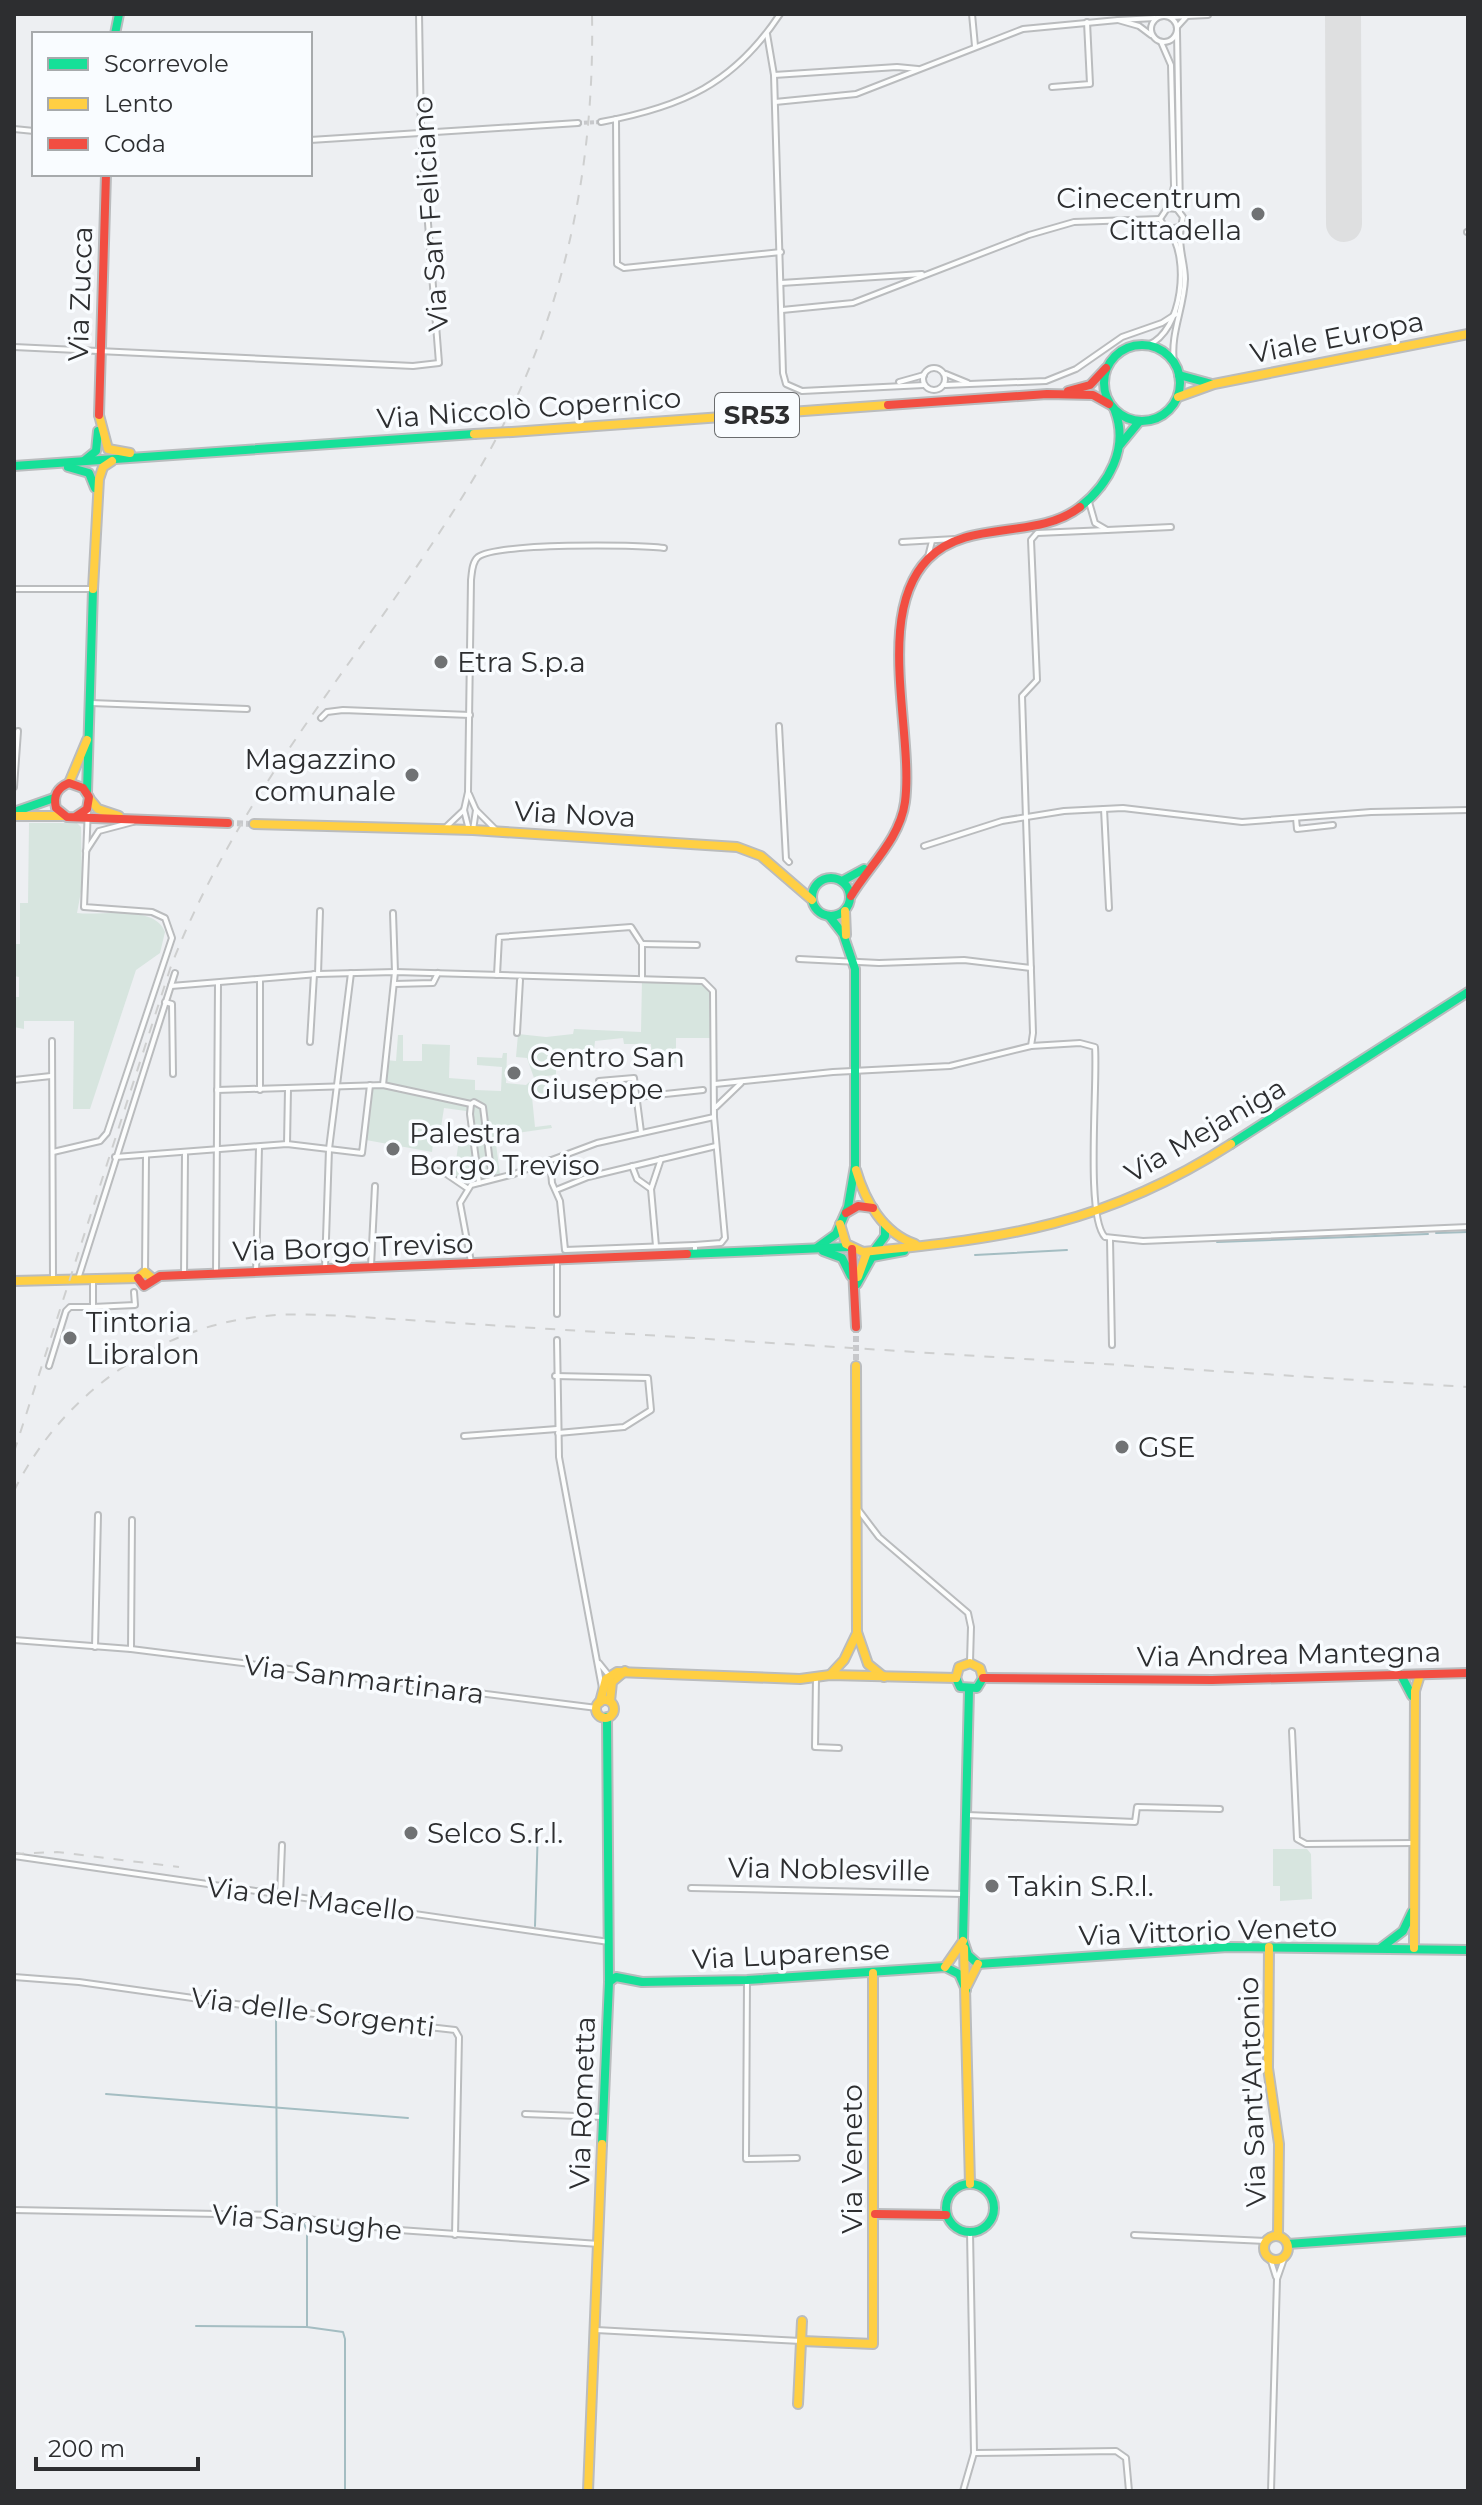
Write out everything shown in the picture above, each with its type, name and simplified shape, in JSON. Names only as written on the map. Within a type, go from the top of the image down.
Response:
[{"type":"main road","name":"Via Zucca","points":[[99,415],[106,176]]},
{"type":"main road","name":"Viale Europa","points":[[1178,397],[1214,384],[1468,334]]},
{"type":"main road","points":[[1120,445],[1139,422],[1163,416],[1178,397],[1179,375],[1174,362],[1160,349],[1148,345]]},
{"type":"main road","name":"SR53","points":[[1106,368],[1128,347],[1148,345]]},
{"type":"main road","points":[[926,561],[963,539],[1051,525],[1089,502],[1114,466],[1120,445],[1119,421],[1103,386],[1106,368]]},
{"type":"main road","name":"Via Niccolò Copernico","points":[[1047,394],[1090,385],[1106,368]]},
{"type":"main road","name":"Viale Europa","points":[[1179,375],[1214,384]]},
{"type":"main road","name":"Via Niccolò Copernico","points":[[17,466],[1047,394],[1093,395],[1112,407]]},
{"type":"main road","name":"SR53","points":[[1112,407],[1139,422]]},
{"type":"main road","points":[[99,415],[102,438],[112,451],[179,455]]},
{"type":"main road","points":[[76,462],[91,457],[96,451],[99,415]]},
{"type":"main road","points":[[70,817],[88,798],[97,497],[101,471],[116,459]]},
{"type":"main road","points":[[17,466],[84,470],[93,479],[97,497]]},
{"type":"main road","name":"Via Nova","points":[[847,942],[845,911],[851,896],[871,865],[891,843],[905,802],[901,625],[910,590],[926,561]]},
{"type":"main road","points":[[69,783],[89,732]]},
{"type":"main road","points":[[70,817],[56,808],[54,798],[59,788],[69,783],[79,785],[98,809],[111,815],[143,820]]},
{"type":"main road","points":[[14,814],[54,798]]},
{"type":"main road","points":[[14,814],[228,823]]},
{"type":"main road","name":"Via Nova","points":[[254,824],[497,831],[737,847],[761,856],[812,900],[820,912],[829,916],[847,942],[854,962],[855,1166],[845,1214]]},
{"type":"main road","points":[[842,881],[871,865]]},
{"type":"main road","points":[[796,885],[816,885],[831,878],[842,881],[851,896]]},
{"type":"main road","points":[[812,900],[816,885]]},
{"type":"main road","points":[[829,916],[845,911]]},
{"type":"main road","name":"Via Mejaniga","points":[[557,1260],[586,1254],[695,1249],[803,1251],[850,1248],[870,1251],[934,1246],[1019,1234],[1097,1213],[1191,1170],[1468,992]]},
{"type":"main road","name":"Via Nova","points":[[855,1166],[862,1195],[873,1208]]},
{"type":"main road","points":[[845,1214],[858,1206],[873,1208]]},
{"type":"main road","name":"Via Mejaniga","points":[[873,1208],[900,1240],[934,1246]]},
{"type":"main road","name":"Via Mejaniga","points":[[803,1251],[831,1240],[845,1214]]},
{"type":"main road","points":[[840,1224],[841,1237],[850,1248],[856,1327]]},
{"type":"main road","points":[[855,1284],[870,1251],[885,1236],[885,1224]]},
{"type":"main road","name":"Via Mejaniga","points":[[855,1284],[872,1257],[921,1247]]},
{"type":"main road","points":[[820,1250],[842,1258],[855,1284]]},
{"type":"main road","name":"Via Borgo Treviso","points":[[14,1281],[557,1260]]},
{"type":"main road","points":[[856,1366],[857,1632],[867,1661],[863,1676]]},
{"type":"main road","points":[[830,1675],[846,1656],[857,1632]]},
{"type":"main road","points":[[846,1656],[867,1661],[887,1679]]},
{"type":"main road","points":[[846,1656],[852,1676]]},
{"type":"main road","points":[[970,1663],[980,1668],[983,1678],[980,1686],[969,1690],[960,1687],[956,1678],[959,1667],[970,1663]]},
{"type":"main road","points":[[607,1717],[600,1715],[598,1705],[602,1688],[611,1678],[625,1671],[816,1678],[830,1675],[887,1679],[956,1678]]},
{"type":"main road","name":"Via Andrea Mantegna","points":[[983,1678],[1401,1675],[1414,1679],[1468,1673]]},
{"type":"main road","name":"Via Rometta","points":[[588,2491],[609,1982],[607,1717],[613,1712],[608,1691],[611,1678]]},
{"type":"main road","points":[[1411,1948],[1415,1933],[1414,1679]]},
{"type":"main road","name":"Via Noblesville","points":[[945,1967],[963,1940],[969,1690]]},
{"type":"main road","points":[[598,1705],[611,1702]]},
{"type":"main road","points":[[1381,1948],[1403,1931],[1413,1908]]},
{"type":"main road","points":[[1403,1931],[1411,1948]]},
{"type":"main road","points":[[1415,1933],[1433,1950]]},
{"type":"main road","points":[[963,1940],[968,1955],[978,1964],[966,1990]]},
{"type":"main road","points":[[963,1940],[970,2184]]},
{"type":"main road","name":"Via Vittorio Veneto","points":[[978,1964],[1228,1947],[1468,1950]]},
{"type":"main road","name":"Via Sant'Antonio","points":[[1269,1947],[1268,2068],[1279,2144],[1278,2235],[1288,2244],[1361,2236],[1468,2231]]},
{"type":"main road","points":[[945,1967],[959,1974],[966,1990]]},
{"type":"main road","name":"Via Luparense","points":[[609,1982],[616,1977],[642,1982],[747,1980],[945,1967]]},
{"type":"main road","name":"Via Veneto","points":[[802,2341],[873,2344],[873,1973]]},
{"type":"main road","points":[[946,2215],[950,2193],[970,2184]]},
{"type":"main road","points":[[875,2214],[946,2215],[956,2227],[970,2232],[985,2226],[994,2206],[988,2193],[970,2184]]},
{"type":"main road","name":"Via Sant'Antonio","points":[[1270,2258],[1265,2252],[1266,2241],[1278,2235]]},
{"type":"main road","name":"Via Sant'Antonio","points":[[1285,2256],[1288,2244]]},
{"type":"main road","points":[[1270,2258],[1285,2256]]},
{"type":"main road","points":[[798,2404],[802,2321]]},
{"type":"street","name":"Via San Feliciano","points":[[100,351],[434,366],[440,353],[421,134],[419,14]]},
{"type":"street","points":[[601,122],[685,100],[716,83],[749,57],[780,14]]},
{"type":"street","points":[[972,14],[975,46]]},
{"type":"street","points":[[775,102],[856,94],[1023,29],[1208,15]]},
{"type":"street","points":[[1161,42],[1169,41],[1187,16]]},
{"type":"street","points":[[1169,17],[1177,29],[1180,211],[1184,220],[1181,227],[1184,291],[1182,311],[1172,343],[1174,362]]},
{"type":"street","points":[[1154,37],[1152,24],[1157,18]]},
{"type":"street","points":[[1118,20],[1139,26],[1161,42],[1171,65],[1174,186],[1160,219]]},
{"type":"street","points":[[1052,87],[1090,84],[1087,22]]},
{"type":"street","points":[[767,34],[774,75],[783,373],[786,384],[794,390],[895,384],[924,385],[933,391],[945,385],[1046,381],[1076,369],[1122,337],[1162,323],[1176,314]]},
{"type":"street","points":[[774,75],[897,67],[921,70]]},
{"type":"street","points":[[616,119],[617,264],[624,268],[781,252]]},
{"type":"street","points":[[312,140],[578,123]]},
{"type":"street","points":[[1167,208],[1180,211]]},
{"type":"street","points":[[1148,345],[1165,335],[1179,301],[1177,252],[1160,219]]},
{"type":"street","points":[[782,310],[853,303],[924,274],[1074,222],[1160,219]]},
{"type":"street","points":[[1168,230],[1181,227]]},
{"type":"street","points":[[781,283],[924,274]]},
{"type":"street","points":[[14,347],[100,351]]},
{"type":"street","points":[[895,384],[924,375],[932,368],[974,385]]},
{"type":"street","points":[[945,374],[945,385]]},
{"type":"street","points":[[924,375],[924,385]]},
{"type":"street","points":[[1089,502],[1095,523],[1107,530]]},
{"type":"street","points":[[1031,1046],[1028,817],[1022,696],[1037,680],[1032,535],[1171,527]]},
{"type":"street","points":[[902,542],[963,539]]},
{"type":"street","points":[[926,561],[932,541]]},
{"type":"street","points":[[471,830],[464,810],[468,792],[472,570],[480,556],[626,543],[664,548]]},
{"type":"street","points":[[14,589],[93,589]]},
{"type":"street","points":[[91,703],[247,709]]},
{"type":"street","points":[[321,718],[327,712],[343,710],[470,715]]},
{"type":"street","points":[[779,726],[786,859],[789,862]]},
{"type":"street","points":[[14,787],[18,731]]},
{"type":"street","points":[[468,792],[476,810],[497,831]]},
{"type":"street","points":[[53,1152],[100,1141],[107,1133],[172,938],[165,918],[152,912],[84,907],[88,798]]},
{"type":"street","points":[[924,846],[1002,821],[1104,809],[1123,808],[1242,822],[1371,812],[1468,810]]},
{"type":"street","points":[[1104,809],[1109,908]]},
{"type":"street","points":[[443,829],[464,810]]},
{"type":"street","points":[[471,830],[476,810]]},
{"type":"street","points":[[70,817],[83,825],[86,853]]},
{"type":"street","points":[[1296,818],[1297,829],[1333,825]]},
{"type":"street","points":[[86,853],[99,831],[111,825],[143,820]]},
{"type":"street","points":[[310,1042],[320,911]]},
{"type":"street","points":[[383,1085],[395,972],[393,913]]},
{"type":"street","points":[[497,975],[499,937],[631,927],[642,944],[642,979]]},
{"type":"street","points":[[642,944],[697,945]]},
{"type":"street","points":[[799,959],[854,962],[964,960],[1031,968]]},
{"type":"street","points":[[171,986],[316,974],[395,972],[703,981],[710,985],[714,1002],[714,1117],[723,1242],[695,1249],[656,1246],[586,1254],[565,1250],[560,1201],[550,1160]]},
{"type":"street","points":[[78,1279],[175,973]]},
{"type":"street","points":[[325,1270],[329,1149],[351,973]]},
{"type":"street","points":[[394,984],[433,983],[438,973]]},
{"type":"street","points":[[260,980],[260,1090]]},
{"type":"street","points":[[517,1033],[520,980]]},
{"type":"street","points":[[216,1275],[218,984]]},
{"type":"street","points":[[165,1002],[172,1004],[173,1074]]},
{"type":"street","points":[[52,1041],[53,1280]]},
{"type":"street","points":[[715,1084],[950,1066],[1031,1046],[1080,1043],[1095,1047],[1097,1213],[1101,1234],[1110,1239],[1143,1241],[1468,1227]]},
{"type":"street","points":[[14,1080],[51,1076]]},
{"type":"street","points":[[599,1081],[634,1078],[641,1132]]},
{"type":"street","points":[[714,1109],[736,1085],[751,1080]]},
{"type":"street","points":[[115,1157],[287,1144],[362,1153],[370,1085]]},
{"type":"street","points":[[217,1090],[383,1085],[483,1107],[492,1179]]},
{"type":"street","points":[[287,1144],[288,1089]]},
{"type":"street","points":[[637,1097],[703,1090]]},
{"type":"street","points":[[471,1104],[479,1183]]},
{"type":"street","points":[[471,1264],[460,1203],[467,1188],[641,1132],[714,1117]]},
{"type":"street","points":[[556,1190],[564,1184],[716,1146]]},
{"type":"street","points":[[256,1273],[259,1147]]},
{"type":"street","points":[[184,1276],[185,1154]]},
{"type":"street","points":[[145,1276],[146,1156]]},
{"type":"street","points":[[656,1246],[651,1189],[661,1159]]},
{"type":"street","points":[[415,1165],[445,1173],[467,1188]]},
{"type":"street","points":[[632,1166],[637,1179],[651,1189]]},
{"type":"street","points":[[372,1268],[375,1186]]},
{"type":"street","points":[[1110,1239],[1112,1345]]},
{"type":"street","points":[[557,1260],[557,1314]]},
{"type":"street","points":[[93,1279],[93,1307]]},
{"type":"street","points":[[49,1366],[66,1311],[70,1307],[135,1305],[134,1292]]},
{"type":"street","points":[[557,1340],[555,1376],[561,1469],[602,1688]]},
{"type":"street","points":[[464,1436],[624,1427],[651,1410],[648,1378],[555,1376]]},
{"type":"street","points":[[856,1506],[879,1537],[968,1613],[971,1627],[970,1663]]},
{"type":"street","points":[[95,1647],[98,1515]]},
{"type":"street","points":[[131,1649],[132,1520]]},
{"type":"street","name":"Via Sanmartinara","points":[[14,1640],[131,1649],[598,1705]]},
{"type":"street","points":[[598,1661],[611,1678]]},
{"type":"street","points":[[816,1678],[815,1747],[839,1748]]},
{"type":"street","points":[[1292,1731],[1297,1839],[1306,1844],[1414,1843]]},
{"type":"street","points":[[967,1815],[1135,1822],[1137,1807],[1220,1809]]},
{"type":"street","points":[[280,1895],[282,1845]]},
{"type":"street","name":"Via del Macello","points":[[14,1856],[609,1942]]},
{"type":"street","name":"Via Noblesville","points":[[691,1888],[966,1894]]},
{"type":"street","name":"Via delle Sorgenti","points":[[14,1977],[79,1982],[271,2009],[455,2030],[459,2037],[455,2235]]},
{"type":"street","points":[[747,1980],[746,2159],[797,2158]]},
{"type":"street","points":[[525,2114],[603,2117]]},
{"type":"street","name":"Via Sansughe","points":[[14,2210],[276,2215],[455,2235],[599,2244]]},
{"type":"street","points":[[963,2491],[974,2453],[970,2232]]},
{"type":"street","name":"Via Sant'Antonio","points":[[1134,2235],[1266,2241]]},
{"type":"street","points":[[1273,2489],[1277,2279],[1285,2256]]},
{"type":"street","points":[[1270,2258],[1277,2279]]},
{"type":"street","points":[[596,2330],[802,2341]]},
{"type":"street","points":[[974,2453],[1116,2451],[1126,2458],[1129,2491]]},
{"type":"shaded area","points":[[29,823],[77,823],[81,827],[82,886],[77,913],[139,914],[159,923],[165,932],[160,953],[136,970],[90,1109],[73,1109],[74,1021],[24,1021],[24,1029],[14,1027],[14,997],[19,997],[19,977],[14,976],[14,944],[20,944],[20,903],[28,903]]},
{"type":"shaded area","points":[[642,979],[703,981],[713,991],[714,1038],[676,1038],[676,1063],[652,1063],[651,1044],[624,1044],[623,1038],[595,1041],[594,1050],[568,1054],[567,1063],[556,1064],[556,1075],[545,1076],[546,1095],[532,1097],[535,1127],[551,1125],[552,1128],[495,1136],[500,1175],[466,1184],[454,1175],[460,1132],[469,1133],[466,1111],[444,1108],[440,1134],[434,1134],[432,1152],[366,1140],[370,1085],[383,1085],[386,1060],[396,1061],[398,1035],[403,1035],[403,1061],[422,1061],[422,1044],[450,1045],[449,1078],[475,1080],[475,1090],[501,1091],[502,1067],[477,1065],[477,1057],[502,1058],[503,1053],[507,1053],[506,1083],[526,1085],[534,1078],[527,1058],[516,1057],[518,1034],[546,1037],[573,1034],[574,1029],[641,1032]]},
{"type":"shaded area","points":[[1273,1849],[1307,1849],[1311,1854],[1312,1899],[1280,1901],[1280,1886],[1273,1886]]},
{"type":"waterway","points":[[1436,1233],[1468,1232]]},
{"type":"waterway","points":[[1217,1242],[1428,1234]]},
{"type":"waterway","points":[[975,1255],[1067,1250]]},
{"type":"waterway","points":[[535,1926],[538,1826]]},
{"type":"waterway","points":[[276,2014],[277,2220],[304,2224],[307,2230],[307,2327],[343,2332],[345,2339],[345,2491]]},
{"type":"waterway","points":[[106,2094],[408,2118]]},
{"type":"waterway","points":[[196,2326],[307,2327]]},
{"type":"waterway","points":[[585,2491],[590,2354]]},
{"type":"runway","points":[[1343,14],[1344,224]]},
{"type":"tunnel","points":[[578,123],[601,122]]},
{"type":"tunnel","points":[[228,823],[254,824]]},
{"type":"tunnel","points":[[856,1327],[856,1366]]},
{"type":"railway","points":[[14,1452],[170,969],[200,901],[234,836],[273,773],[442,529],[481,466],[533,359],[553,304],[580,191],[587,133],[592,14]]},
{"type":"railway","points":[[14,1491],[34,1456],[58,1425],[86,1396],[117,1371],[151,1350],[187,1334],[225,1322],[275,1315],[345,1316],[1468,1387]]},
{"type":"railway","points":[[14,1854],[57,1852],[179,1867]]},
{"type":"traffic: fast","points":[[115,32],[119,14]]},
{"type":"traffic: fast","points":[[1135,345],[1149,345],[1163,351],[1174,362],[1180,383],[1177,398],[1169,410],[1149,421],[1135,421],[1121,415],[1110,404],[1104,390],[1104,376],[1110,362],[1121,351],[1135,345]]},
{"type":"traffic: fast","points":[[1179,375],[1212,384]]},
{"type":"traffic: fast","points":[[1080,507],[1100,488],[1114,464],[1120,438],[1115,411]]},
{"type":"traffic: fast","points":[[1120,445],[1139,422]]},
{"type":"traffic: fast","points":[[85,460],[96,451],[98,431]]},
{"type":"traffic: fast","points":[[14,466],[474,434]]},
{"type":"traffic: fast","points":[[68,467],[89,473],[95,488]]},
{"type":"traffic: fast","points":[[87,792],[93,589]]},
{"type":"traffic: fast","points":[[14,812],[54,798]]},
{"type":"traffic: fast","points":[[842,881],[864,869]]},
{"type":"traffic: fast","points":[[831,878],[845,883],[850,897],[845,911],[831,916],[817,911],[812,897],[817,883],[831,878]]},
{"type":"traffic: fast","points":[[818,1247],[836,1234],[848,1207],[855,1166],[855,969],[843,934],[829,916]]},
{"type":"traffic: fast","points":[[1231,1144],[1468,992]]},
{"type":"traffic: fast","points":[[876,1248],[885,1236],[885,1226]]},
{"type":"traffic: fast","points":[[687,1254],[848,1247]]},
{"type":"traffic: fast","points":[[823,1251],[842,1258],[851,1276]]},
{"type":"traffic: fast","points":[[857,1284],[872,1257],[904,1251]]},
{"type":"traffic: fast","points":[[1401,1675],[1412,1696]]},
{"type":"traffic: fast","points":[[956,1678],[960,1687],[977,1688],[983,1678]]},
{"type":"traffic: fast","points":[[969,1690],[963,1940],[968,1955],[978,1964]]},
{"type":"traffic: fast","points":[[602,2144],[609,1982],[607,1717]]},
{"type":"traffic: fast","points":[[1382,1947],[1403,1931],[1412,1912]]},
{"type":"traffic: fast","points":[[978,1964],[1228,1947],[1468,1950]]},
{"type":"traffic: fast","points":[[609,1982],[616,1977],[642,1982],[747,1980],[945,1967],[959,1974],[966,1990]]},
{"type":"traffic: fast","points":[[970,2184],[987,2191],[994,2208],[987,2225],[970,2232],[953,2225],[946,2208],[953,2191],[970,2184]]},
{"type":"traffic: fast","points":[[1288,2244],[1468,2231]]},
{"type":"traffic: slow","points":[[1178,397],[1214,384],[1468,334]]},
{"type":"traffic: slow","points":[[512,432],[888,405]]},
{"type":"traffic: slow","points":[[99,415],[108,449],[130,453]]},
{"type":"traffic: slow","points":[[474,434],[512,432]]},
{"type":"traffic: slow","points":[[93,589],[99,479],[103,467],[112,461]]},
{"type":"traffic: slow","points":[[69,783],[87,740]]},
{"type":"traffic: slow","points":[[89,798],[98,809],[119,816]]},
{"type":"traffic: slow","points":[[14,816],[62,816]]},
{"type":"traffic: slow","points":[[254,824],[473,830],[737,847],[761,856],[812,900]]},
{"type":"traffic: slow","points":[[845,911],[846,935]]},
{"type":"traffic: slow","points":[[840,1224],[846,1244],[863,1252],[1010,1233],[1097,1210],[1141,1193],[1231,1144]]},
{"type":"traffic: slow","points":[[856,1170],[877,1214],[894,1232],[915,1244]]},
{"type":"traffic: slow","points":[[858,1277],[867,1252]]},
{"type":"traffic: slow","points":[[14,1281],[138,1278],[145,1272],[152,1278]]},
{"type":"traffic: slow","points":[[856,1366],[857,1632],[868,1664],[884,1677]]},
{"type":"traffic: slow","points":[[830,1675],[844,1660],[856,1635]]},
{"type":"traffic: slow","points":[[956,1678],[959,1667],[970,1663],[980,1668],[983,1678]]},
{"type":"traffic: slow","points":[[610,1701],[612,1682],[625,1671]]},
{"type":"traffic: slow","points":[[600,1702],[606,1679],[617,1672],[800,1679],[830,1675],[956,1678]]},
{"type":"traffic: slow","points":[[1414,1948],[1415,1691],[1420,1675]]},
{"type":"traffic: slow","points":[[605,1700],[614,1709],[605,1718],[596,1709],[605,1700]]},
{"type":"traffic: slow","points":[[945,1967],[963,1941]]},
{"type":"traffic: slow","points":[[1269,1947],[1268,2068],[1279,2144],[1278,2235]]},
{"type":"traffic: slow","points":[[964,1948],[970,2184]]},
{"type":"traffic: slow","points":[[967,1986],[978,1964]]},
{"type":"traffic: slow","points":[[802,2341],[873,2344],[873,1973]]},
{"type":"traffic: slow","points":[[588,2491],[602,2144]]},
{"type":"traffic: slow","points":[[1276,2236],[1285,2239],[1288,2248],[1285,2257],[1276,2260],[1267,2257],[1264,2248],[1267,2239],[1276,2236]]},
{"type":"traffic: slow","points":[[798,2404],[802,2321]]},
{"type":"traffic: jam","points":[[99,415],[106,176]]},
{"type":"traffic: jam","points":[[1068,391],[1090,385],[1106,368]]},
{"type":"traffic: jam","points":[[888,405],[1047,394],[1093,395],[1109,404]]},
{"type":"traffic: jam","points":[[851,896],[897,828],[905,802],[899,642],[903,610],[912,582],[928,559],[944,546],[982,533],[1043,524],[1080,507]]},
{"type":"traffic: jam","points":[[75,817],[87,809],[89,797],[83,788],[69,783],[61,787],[55,800],[56,808],[67,817],[228,823]]},
{"type":"traffic: jam","points":[[846,1213],[858,1206],[873,1208]]},
{"type":"traffic: jam","points":[[852,1249],[856,1327]]},
{"type":"traffic: jam","points":[[138,1278],[144,1286],[160,1276],[687,1254]]},
{"type":"traffic: jam","points":[[983,1678],[1212,1680],[1468,1673]]},
{"type":"traffic: jam","points":[[875,2214],[946,2215]]},
{"type":"place","name":"Cinecentrum Cittadella","points":[[1258,214]]},
{"type":"place","name":"Etra S.p.a","points":[[441,662]]},
{"type":"place","name":"Magazzino comunale","points":[[412,775]]},
{"type":"place","name":"Centro San Giuseppe","points":[[514,1073]]},
{"type":"place","name":"Palestra Borgo Treviso","points":[[393,1149]]},
{"type":"place","name":"Tintoria Libralon","points":[[70,1338]]},
{"type":"place","name":"GSE","points":[[1122,1447]]},
{"type":"place","name":"Selco S.r.l.","points":[[411,1833]]},
{"type":"place","name":"Takin S.R.l.","points":[[992,1886]]}]
